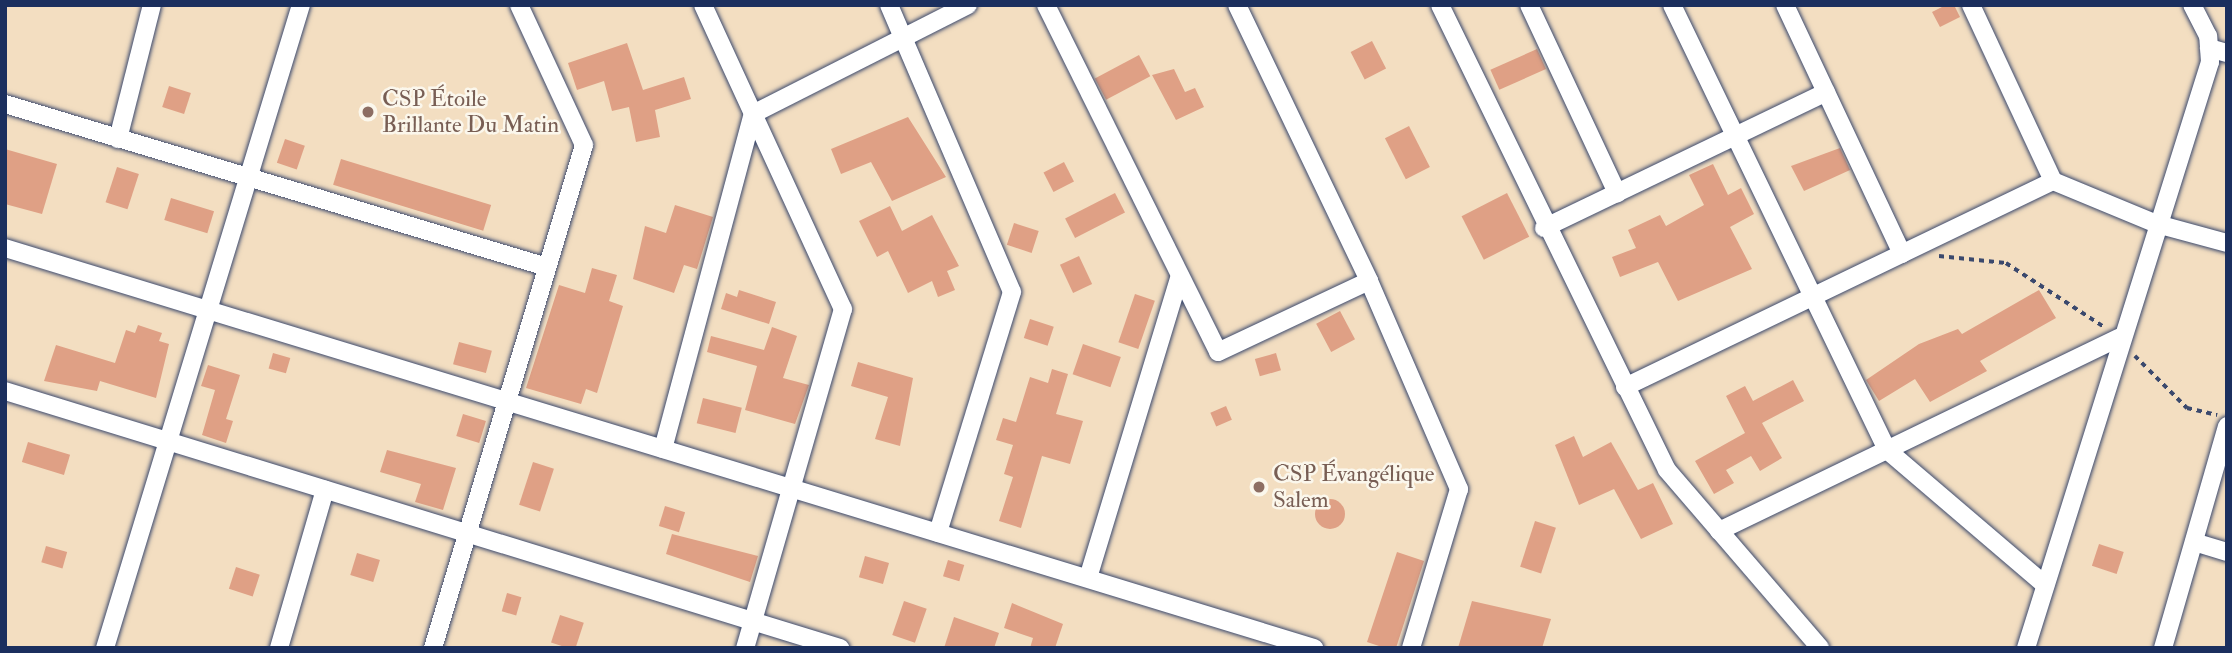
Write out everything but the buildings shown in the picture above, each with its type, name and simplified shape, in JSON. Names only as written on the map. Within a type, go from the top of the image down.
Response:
[{"type":"street","points":[[118,139],[152,5]]},
{"type":"street","points":[[105,648],[301,5]]},
{"type":"street","points":[[433,648],[584,145],[519,5]]},
{"type":"street","points":[[704,5],[843,309],[745,648]]},
{"type":"street","points":[[889,5],[905,37],[1012,292],[938,533]]},
{"type":"street","points":[[663,449],[753,114],[968,5]]},
{"type":"street","points":[[1046,5],[1218,352],[1370,281]]},
{"type":"street","points":[[1237,5],[1370,281],[1459,489],[1411,648]]},
{"type":"street","points":[[1440,5],[1545,228],[1667,470],[1820,648]]},
{"type":"street","points":[[1529,5],[1618,193]]},
{"type":"street","points":[[1672,5],[1887,450],[2045,585]]},
{"type":"street","points":[[1785,5],[1902,254]]},
{"type":"street","points":[[1971,5],[2053,181],[2157,224],[2227,243]]},
{"type":"street","points":[[2026,648],[2119,338],[2210,62],[2218,50],[2192,5]]},
{"type":"street","points":[[1545,228],[1826,92]]},
{"type":"street","points":[[5,104],[547,267]]},
{"type":"street","points":[[1625,387],[2053,181]]},
{"type":"street","points":[[5,248],[1314,648]]},
{"type":"street","points":[[1087,578],[1180,276]]},
{"type":"street","points":[[1720,531],[2119,338]]},
{"type":"street","points":[[6,394],[840,648]]},
{"type":"street","points":[[2164,648],[2227,426]]},
{"type":"street","points":[[279,648],[325,490]]},
{"type":"street","points":[[2194,542],[2227,552]]},
{"type":"path","points":[[1902,254],[2006,263],[2119,338],[2187,408],[2227,417]]},
{"type":"place","name":"CSP Étoile Brillante Du Matin","points":[[368,112]]},
{"type":"place","name":"CSP Évangélique Salem","points":[[1259,487]]}]
